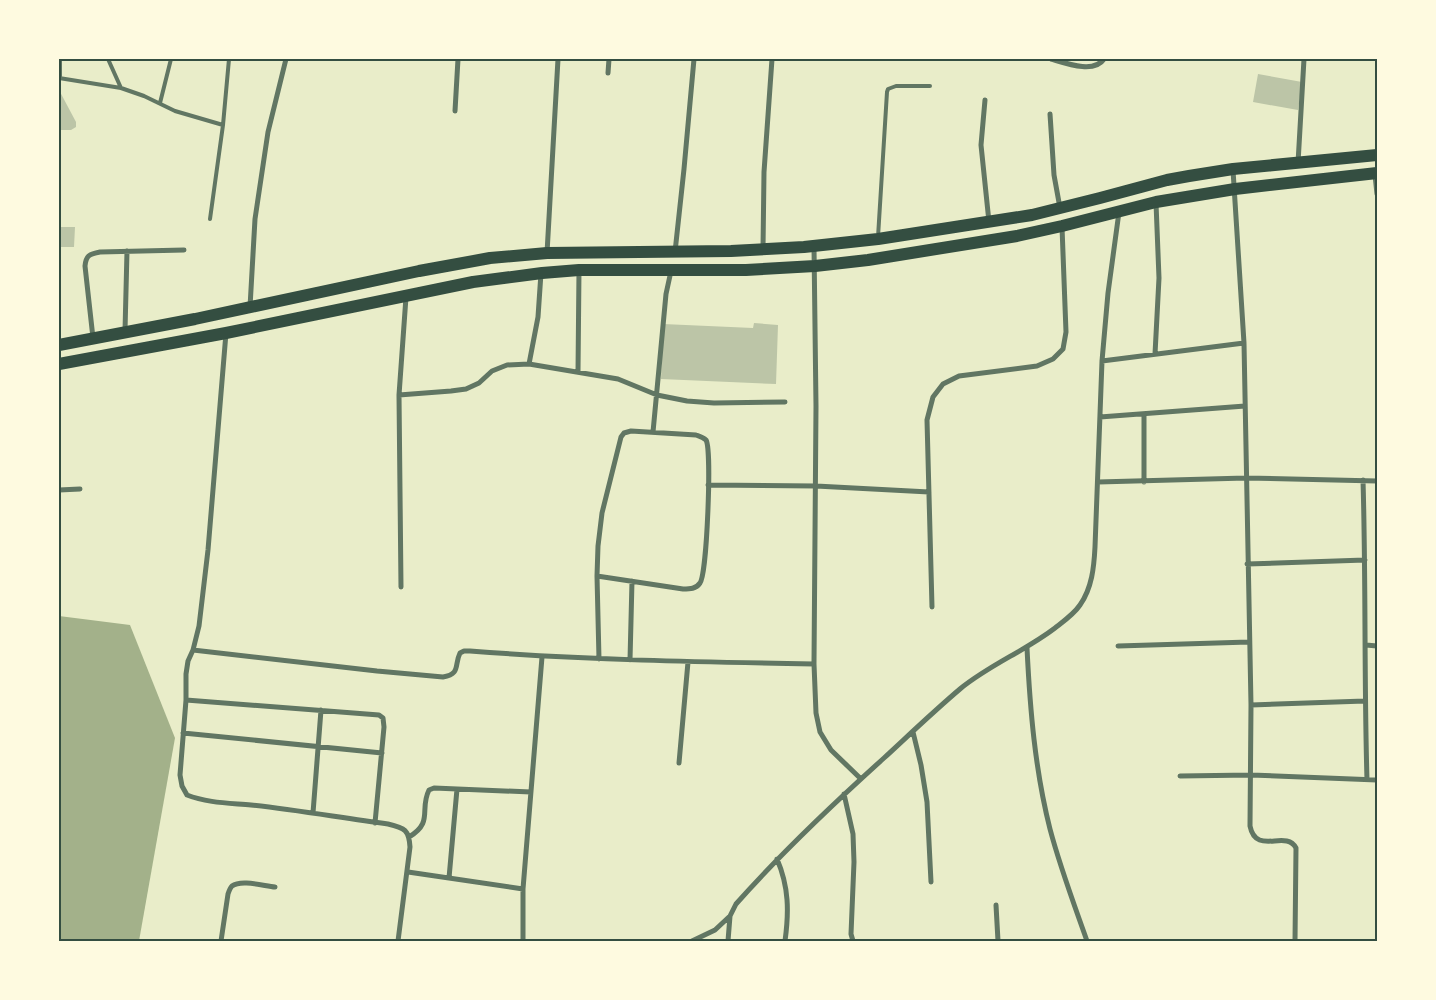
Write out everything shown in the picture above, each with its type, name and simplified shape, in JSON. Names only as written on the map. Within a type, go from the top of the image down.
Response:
[{"type":"main road","points":[[59,345],[418,271],[490,258],[547,253],[675,253],[764,250],[878,240],[1060,208],[1167,180],[1233,169],[1298,164],[1377,154]]},
{"type":"main road","points":[[59,364],[226,333],[472,282],[579,270],[746,270],[815,266],[868,260],[968,245],[1062,226],[1156,202],[1235,189],[1376,174]]},
{"type":"street","points":[[250,307],[255,219],[268,132],[286,59]]},
{"type":"street","points":[[455,111],[458,59]]},
{"type":"street","points":[[547,253],[558,59]]},
{"type":"street","points":[[608,73],[609,59]]},
{"type":"street","points":[[675,253],[694,59]]},
{"type":"street","points":[[764,250],[765,156],[772,59]]},
{"type":"street","points":[[1051,59],[1079,66],[1093,66],[1104,59]]},
{"type":"street","points":[[1298,164],[1304,59]]},
{"type":"street","points":[[985,100],[981,145],[989,222]]},
{"type":"street","points":[[1050,114],[1054,175],[1060,208]]},
{"type":"street","points":[[1233,169],[1244,343],[1251,705],[1250,826],[1256,839],[1261,841],[1289,842],[1294,844],[1296,848],[1295,941]]},
{"type":"street","points":[[1376,174],[1377,194]]},
{"type":"street","points":[[1155,354],[1159,278],[1156,202]]},
{"type":"street","points":[[728,941],[730,916],[736,904],[777,859],[844,794],[962,688],[983,673],[1027,648],[1066,620],[1080,605],[1089,590],[1095,547],[1102,361],[1108,293],[1119,211]]},
{"type":"street","points":[[932,607],[927,420],[933,397],[943,384],[959,376],[1036,366],[1053,359],[1063,348],[1066,332],[1062,226]]},
{"type":"street","points":[[814,246],[816,486],[814,664],[816,713],[820,732],[831,750],[861,779]]},
{"type":"street","points":[[94,338],[85,266],[86,258],[90,254],[100,252],[184,250]]},
{"type":"street","points":[[125,332],[127,251]]},
{"type":"street","points":[[578,372],[579,270]]},
{"type":"street","points":[[653,432],[666,294],[672,270]]},
{"type":"street","points":[[529,364],[538,317],[542,273]]},
{"type":"street","points":[[402,587],[399,395],[406,297]]},
{"type":"street","points":[[226,333],[203,598],[194,650],[188,661],[186,674],[186,700],[180,774],[182,786],[187,795],[205,801],[313,813],[398,826],[405,830],[409,837],[410,848],[398,941]]},
{"type":"street","points":[[1102,361],[1244,343]]},
{"type":"street","points":[[399,395],[451,392],[466,389],[478,383],[492,371],[507,365],[529,364],[618,379],[657,395],[687,400],[714,403],[785,402]]},
{"type":"street","points":[[1100,417],[1245,406]]},
{"type":"street","points":[[1144,414],[1144,482]]},
{"type":"street","points":[[597,576],[683,589],[693,589],[699,585],[703,579],[708,485],[708,449],[706,441],[702,436],[696,434],[631,431],[624,433],[618,442],[602,513],[598,546],[597,576],[598,659]]},
{"type":"street","points":[[1098,482],[1246,478],[1377,481]]},
{"type":"street","points":[[1363,480],[1367,780]]},
{"type":"street","points":[[708,485],[816,486],[929,492]]},
{"type":"street","points":[[59,490],[80,488]]},
{"type":"street","points":[[1247,564],[1365,560]]},
{"type":"street","points":[[630,660],[632,581]]},
{"type":"street","points":[[1118,646],[1249,642]]},
{"type":"street","points":[[1366,645],[1377,646]]},
{"type":"street","points":[[1027,648],[1033,735],[1050,828],[1062,873],[1087,941]]},
{"type":"street","points":[[194,650],[443,677],[450,676],[455,672],[458,657],[464,651],[542,657],[814,664]]},
{"type":"street","points":[[523,941],[523,889],[542,657]]},
{"type":"street","points":[[679,762],[688,662]]},
{"type":"street","points":[[186,700],[379,715],[383,718],[384,726],[375,822]]},
{"type":"street","points":[[1251,705],[1365,701]]},
{"type":"street","points":[[313,813],[321,710]]},
{"type":"street","points":[[913,732],[921,764],[927,802],[931,882]]},
{"type":"street","points":[[183,733],[382,753]]},
{"type":"street","points":[[1180,776],[1377,780]]},
{"type":"street","points":[[409,837],[422,828],[426,795],[429,790],[434,788],[531,792]]},
{"type":"street","points":[[449,878],[457,789]]},
{"type":"street","points":[[844,794],[853,834],[854,862],[851,934],[853,941]]},
{"type":"street","points":[[777,859],[784,875],[788,898],[788,921],[785,941]]},
{"type":"street","points":[[408,872],[523,889]]},
{"type":"street","points":[[221,941],[228,894],[231,887],[244,882],[275,887]]},
{"type":"street","points":[[996,905],[998,941]]},
{"type":"street","points":[[692,941],[715,930],[730,916]]},
{"type":"lane","points":[[60,59],[59,78],[121,88],[175,111],[223,125]]},
{"type":"lane","points":[[108,59],[121,88]]},
{"type":"lane","points":[[160,104],[171,59]]},
{"type":"lane","points":[[210,219],[223,125],[229,59]]},
{"type":"lane","points":[[878,240],[888,88],[896,86],[930,86]]},
{"type":"shaded area","points":[[59,616],[130,625],[175,738],[139,941],[59,941]]},
{"type":"building","points":[[1258,74],[1302,82],[1298,110],[1253,102]]},
{"type":"building","points":[[59,90],[76,122],[76,127],[71,130],[59,130]]},
{"type":"building","points":[[59,227],[75,227],[74,247],[59,247]]},
{"type":"building","points":[[754,323],[778,325],[776,384],[661,379],[663,324],[753,328]]}]
